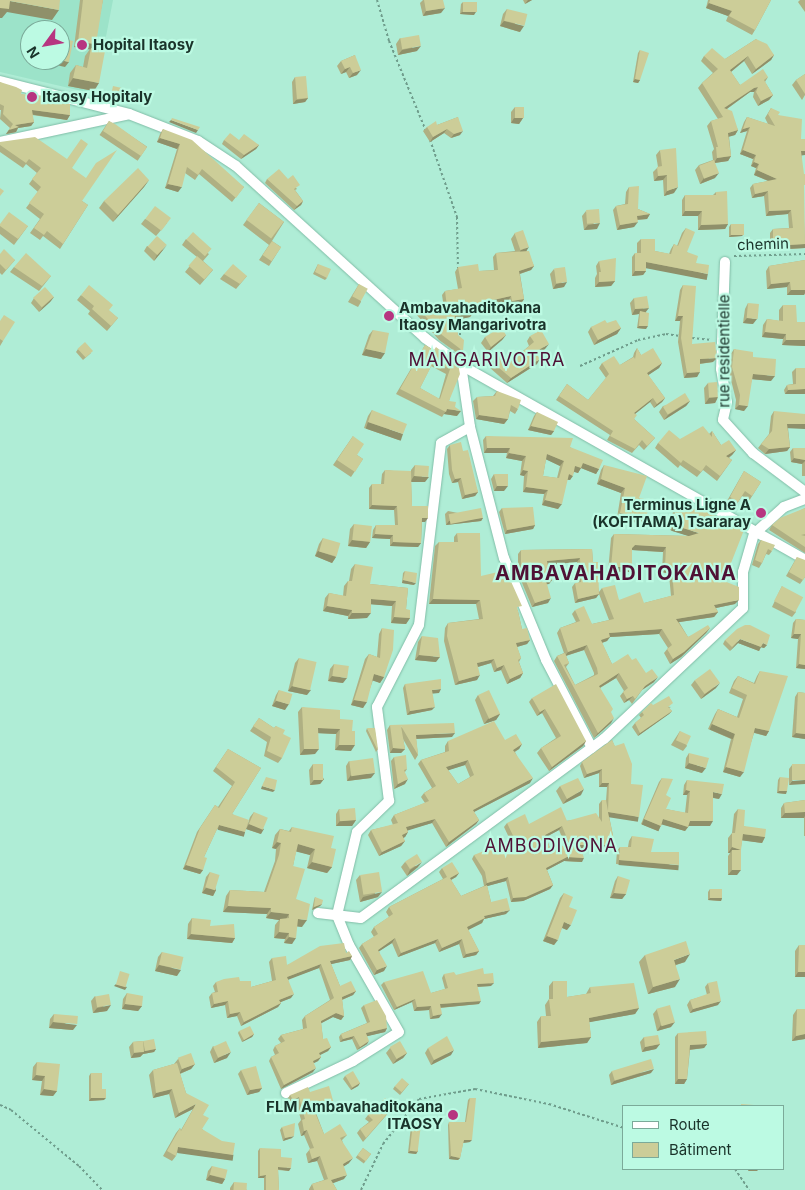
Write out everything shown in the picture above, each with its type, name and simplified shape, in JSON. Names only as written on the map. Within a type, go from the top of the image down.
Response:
[{"type":"street","points":[[0,81],[129,114],[198,141],[236,166],[392,308],[461,365],[754,534],[805,560]]},
{"type":"street","points":[[0,142],[129,114]]},
{"type":"street","name":"rue residentielle","points":[[725,262],[721,369],[727,402],[723,420],[726,426],[753,453],[805,492]]},
{"type":"street","points":[[461,365],[470,427],[504,558],[546,660],[592,748]]},
{"type":"street","points":[[286,1093],[353,1061],[399,1032],[349,945],[337,915],[357,832],[389,801],[377,707],[419,625],[441,443],[470,427]]},
{"type":"street","points":[[318,913],[362,918],[592,748],[743,608],[743,572],[754,534],[784,507],[805,499]]},
{"type":"path","points":[[377,0],[390,41],[457,217],[458,276]]},
{"type":"path","name":"chemin","points":[[725,262],[728,256],[805,254]]},
{"type":"path","points":[[460,316],[460,345]]},
{"type":"path","points":[[580,366],[624,344],[657,336],[673,335],[721,343]]},
{"type":"path","points":[[361,1190],[382,1144],[419,1099],[475,1089],[549,1104],[622,1127]]},
{"type":"path","points":[[0,1105],[11,1110],[80,1166],[102,1190]]},
{"type":"path","points":[[736,1170],[749,1190]]},
{"type":"shaded area","name":"Hopital Itaosy","points":[[0,0],[113,0],[95,94],[0,72]]},
{"type":"building","points":[[0,0],[60,0],[59,10],[10,1],[9,9],[0,8]]},
{"type":"building","points":[[83,0],[103,0],[96,44],[78,42]]},
{"type":"building","points":[[424,0],[443,0],[445,8],[426,11]]},
{"type":"building","points":[[710,0],[771,0],[755,30],[729,16],[732,11],[709,3]]},
{"type":"building","points":[[463,2],[477,2],[477,12],[463,12]]},
{"type":"building","points":[[507,9],[527,14],[524,26],[504,21]]},
{"type":"building","points":[[419,35],[421,46],[402,49],[400,38]]},
{"type":"building","points":[[756,39],[767,44],[774,55],[756,69],[748,56],[730,70],[740,85],[763,69],[768,77],[764,80],[773,95],[761,101],[756,92],[758,87],[754,88],[724,108],[732,111],[738,130],[728,133],[731,156],[717,158],[716,147],[718,147],[711,121],[723,117],[702,83],[718,69],[704,56],[712,48],[725,59]]},
{"type":"building","points":[[70,40],[73,41],[70,57]]},
{"type":"building","points":[[91,48],[105,51],[99,83],[73,78],[76,65],[87,68]]},
{"type":"building","points":[[640,50],[649,53],[640,80],[635,79]]},
{"type":"building","points":[[355,55],[361,70],[353,73],[350,67],[345,69],[341,61]]},
{"type":"building","points":[[805,74],[805,94],[796,80]]},
{"type":"building","points":[[306,76],[308,98],[297,99],[295,77]]},
{"type":"building","points":[[0,82],[22,90],[21,94],[48,96],[48,103],[70,104],[70,115],[32,110],[34,122],[15,125],[19,127],[9,130],[13,124],[3,114],[4,106],[0,104]]},
{"type":"building","points":[[113,86],[122,88],[120,98],[111,96]]},
{"type":"building","points":[[515,107],[524,107],[524,118],[515,118]]},
{"type":"building","points":[[771,108],[780,112],[778,115],[802,119],[801,139],[805,139],[805,151],[801,151],[805,174],[805,244],[773,246],[773,229],[793,228],[791,210],[769,211],[768,191],[755,194],[753,184],[777,179],[757,170],[759,164],[754,162],[756,155],[743,150],[750,127],[743,129],[747,117],[775,126],[768,114]]},
{"type":"building","points":[[458,117],[463,131],[454,134],[447,129],[433,137],[427,127],[436,121],[437,125]]},
{"type":"building","points":[[172,118],[200,127],[198,130],[171,120]]},
{"type":"building","points":[[109,121],[147,147],[141,156],[103,131]]},
{"type":"building","points":[[163,129],[192,140],[244,187],[236,198],[202,169],[198,175],[187,167],[182,187],[168,184],[180,144],[160,138]]},
{"type":"building","points":[[230,133],[239,140],[244,134],[259,145],[244,155],[224,140]]},
{"type":"building","points":[[35,137],[67,159],[81,139],[88,144],[72,168],[86,178],[96,163],[117,150],[82,201],[88,205],[63,244],[47,231],[44,235],[34,228],[44,214],[29,203],[41,187],[32,179],[41,168],[29,159],[26,163],[0,145],[0,142]]},
{"type":"building","points":[[676,148],[678,187],[667,191],[667,175],[658,176],[657,167],[662,166],[660,150]]},
{"type":"building","points":[[714,160],[719,173],[704,179],[699,166]]},
{"type":"building","points":[[138,168],[149,180],[118,215],[104,201]]},
{"type":"building","points":[[279,169],[288,179],[293,175],[300,185],[294,189],[303,201],[297,206],[267,179]]},
{"type":"building","points":[[639,186],[638,209],[650,214],[637,216],[638,222],[620,225],[616,206],[628,204],[629,187]]},
{"type":"building","points":[[0,188],[4,191],[0,196]]},
{"type":"building","points":[[727,191],[728,224],[701,225],[702,211],[685,211],[685,195],[716,195],[716,192]]},
{"type":"building","points":[[259,203],[284,222],[271,238],[246,220]]},
{"type":"building","points":[[155,206],[171,218],[161,231],[145,219]]},
{"type":"building","points":[[599,209],[600,223],[587,224],[586,210]]},
{"type":"building","points":[[9,212],[28,226],[18,239],[0,226]]},
{"type":"building","points":[[731,224],[744,224],[744,235],[731,235]]},
{"type":"building","points":[[686,228],[695,232],[687,252],[698,256],[696,263],[709,265],[708,274],[646,262],[646,271],[635,271],[635,253],[641,253],[641,239],[655,239],[655,251],[671,254],[674,244],[678,246]]},
{"type":"building","points":[[523,230],[529,247],[520,250],[514,233]]},
{"type":"building","points":[[193,232],[212,249],[205,256],[186,239]]},
{"type":"building","points":[[157,236],[167,245],[157,255],[148,246]]},
{"type":"building","points":[[272,241],[281,247],[272,261],[262,255]]},
{"type":"building","points":[[4,249],[15,260],[6,270],[0,264],[0,254]]},
{"type":"building","points":[[529,251],[534,266],[519,271],[524,299],[512,301],[511,296],[471,305],[473,313],[455,316],[458,335],[464,340],[463,351],[442,335],[420,310],[430,304],[434,312],[447,307],[445,291],[462,288],[458,267],[478,264],[479,271],[498,270],[496,253]]},
{"type":"building","points":[[26,253],[51,276],[42,286],[14,267]]},
{"type":"building","points":[[197,256],[213,270],[204,280],[188,266]]},
{"type":"building","points":[[616,258],[615,281],[599,282],[599,272],[601,272],[599,261]]},
{"type":"building","points":[[805,260],[805,290],[791,290],[790,282],[771,284],[769,266]]},
{"type":"building","points":[[233,264],[247,276],[240,284],[224,274]]},
{"type":"building","points":[[318,264],[331,269],[327,278],[315,272]]},
{"type":"building","points":[[565,267],[567,282],[556,283],[554,269]]},
{"type":"building","points":[[359,284],[368,289],[361,301],[352,296]]},
{"type":"building","points":[[89,285],[113,305],[109,310],[118,318],[111,326],[92,309],[94,306],[81,295]]},
{"type":"building","points":[[683,285],[696,286],[692,344],[715,342],[717,358],[700,359],[700,372],[687,373],[681,338],[683,316],[678,316]]},
{"type":"building","points":[[45,287],[54,297],[42,307],[33,298]]},
{"type":"building","points":[[647,296],[649,308],[635,309],[634,298]]},
{"type":"building","points":[[748,303],[759,304],[758,319],[747,318]]},
{"type":"building","points":[[783,305],[796,305],[797,322],[805,322],[805,340],[786,340],[786,334],[765,332],[767,319],[783,321]]},
{"type":"building","points":[[640,311],[649,313],[648,326],[639,326]]},
{"type":"building","points":[[4,315],[15,322],[3,341],[0,339],[0,321]]},
{"type":"building","points":[[605,320],[607,323],[616,320],[621,328],[598,340],[591,327]]},
{"type":"building","points":[[501,327],[506,335],[491,347],[485,337]]},
{"type":"building","points":[[373,330],[389,333],[385,353],[366,349]]},
{"type":"building","points":[[541,330],[549,344],[535,352],[540,359],[511,378],[492,362],[502,354],[509,363],[534,342],[530,336]]},
{"type":"building","points":[[85,342],[93,351],[86,358],[78,349]]},
{"type":"building","points":[[425,345],[434,350],[436,347],[458,364],[460,374],[449,401],[456,402],[455,407],[461,411],[447,409],[446,412],[400,389]],"holes":[[[434,361],[450,369],[440,399],[420,388]]]},
{"type":"building","points":[[637,348],[641,355],[653,348],[662,363],[647,373],[665,398],[657,404],[653,398],[634,413],[637,415],[634,419],[655,438],[647,446],[642,440],[635,449],[610,436],[613,431],[559,396],[567,384],[588,400],[609,374],[602,363],[614,356],[620,365],[634,357],[635,359]]},
{"type":"building","points":[[734,349],[753,352],[753,357],[776,359],[775,376],[753,374],[748,406],[739,405],[740,395],[732,367]]},
{"type":"building","points":[[796,368],[805,368],[805,389],[788,390],[787,385],[796,384]]},
{"type":"building","points":[[717,382],[718,397],[709,398],[708,383]]},
{"type":"building","points":[[497,391],[521,400],[518,409],[511,405],[508,419],[479,415],[477,397],[495,396]]},
{"type":"building","points":[[685,393],[690,401],[668,414],[663,407]]},
{"type":"building","points":[[372,410],[407,424],[403,434],[368,422]]},
{"type":"building","points":[[774,411],[805,414],[805,424],[787,424],[790,447],[769,449],[761,444],[772,431]]},
{"type":"building","points":[[537,412],[558,422],[554,431],[531,426]]},
{"type":"building","points":[[703,426],[712,437],[712,431],[721,445],[729,440],[736,450],[726,456],[732,460],[720,476],[706,465],[701,472],[683,460],[681,463],[658,443],[669,430],[680,439]]},
{"type":"building","points":[[353,436],[364,444],[357,455],[363,459],[355,472],[337,460]]},
{"type":"building","points":[[486,436],[573,438],[570,447],[603,460],[599,469],[583,463],[581,468],[575,466],[573,476],[569,474],[562,504],[545,500],[548,490],[526,487],[528,471],[523,470],[526,456],[509,453],[510,448],[487,448]],"holes":[[[547,454],[564,461],[559,478],[543,476]]]},
{"type":"building","points":[[461,442],[463,451],[468,450],[478,492],[465,495],[461,478],[455,479],[452,470],[450,445]]},
{"type":"building","points":[[793,448],[805,448],[805,460],[794,458]]},
{"type":"building","points":[[415,465],[429,466],[428,477],[414,476]]},
{"type":"building","points":[[604,465],[647,476],[639,498],[650,500],[646,519],[620,513],[625,488],[601,479]]},
{"type":"building","points":[[385,470],[411,471],[412,506],[428,506],[428,518],[422,518],[421,543],[393,542],[393,535],[375,534],[376,525],[398,525],[397,506],[372,505],[372,484],[384,484]]},
{"type":"building","points":[[744,471],[761,482],[752,496],[745,491],[738,502],[730,497]]},
{"type":"building","points":[[494,474],[508,474],[508,486],[497,486]]},
{"type":"building","points":[[533,507],[535,525],[507,530],[502,508]]},
{"type":"building","points":[[676,507],[706,511],[744,530],[724,581],[739,587],[739,600],[714,605],[718,612],[676,619],[688,637],[708,625],[710,628],[684,652],[673,659],[667,649],[672,645],[662,629],[609,633],[610,637],[601,640],[612,664],[628,654],[632,660],[636,658],[646,673],[652,669],[658,677],[645,686],[635,699],[633,696],[627,699],[623,692],[628,688],[619,673],[599,686],[613,709],[611,712],[614,718],[598,733],[557,656],[565,653],[569,663],[564,665],[575,685],[598,674],[597,668],[587,645],[568,652],[560,628],[580,621],[575,610],[584,606],[592,624],[614,619],[602,588],[615,585],[619,600],[640,592],[644,603],[674,595],[672,570],[676,570],[665,567],[666,547],[635,545],[632,548],[632,567],[611,567],[614,534],[689,536],[699,533],[673,525]]},
{"type":"building","points":[[481,508],[483,518],[451,524],[449,514]]},
{"type":"building","points":[[805,508],[805,534],[801,535],[805,536],[805,547],[772,525],[780,518]]},
{"type":"building","points":[[354,524],[372,526],[370,542],[352,540]]},
{"type":"building","points":[[457,533],[480,533],[481,576],[498,572],[499,580],[509,577],[522,606],[517,607],[522,629],[527,628],[530,640],[516,643],[521,658],[518,660],[523,673],[510,679],[504,665],[497,668],[494,659],[477,663],[480,675],[459,681],[447,636],[448,623],[483,619],[480,600],[433,599],[439,542],[458,542]]},
{"type":"building","points":[[323,538],[340,543],[336,556],[319,551]]},
{"type":"building","points":[[761,540],[775,545],[772,551],[768,549],[762,563],[755,560]]},
{"type":"building","points":[[592,549],[593,562],[598,562],[599,594],[578,599],[575,583],[581,582],[580,558],[547,561],[552,580],[546,581],[551,598],[535,603],[521,569],[521,550]]},
{"type":"building","points":[[797,557],[805,560],[805,577],[803,580],[789,572]]},
{"type":"building","points":[[355,564],[373,567],[370,584],[408,588],[406,609],[410,610],[410,618],[394,617],[396,601],[371,599],[371,613],[352,613],[352,610],[327,606],[329,593],[346,596],[348,581],[352,581]]},
{"type":"building","points":[[405,571],[417,573],[416,583],[403,580]]},
{"type":"building","points":[[782,586],[803,597],[795,612],[774,601]]},
{"type":"building","points":[[796,619],[805,620],[805,665],[799,664],[801,634],[794,634]]},
{"type":"building","points":[[750,625],[770,635],[767,645],[763,643],[761,647],[740,639],[732,647],[725,640],[737,629]]},
{"type":"building","points":[[382,628],[394,630],[393,650],[384,677],[374,674],[367,702],[354,700],[369,654],[380,658]]},
{"type":"building","points":[[422,636],[438,638],[440,657],[419,655]]},
{"type":"building","points":[[299,658],[317,662],[310,690],[292,686]]},
{"type":"building","points":[[334,664],[349,666],[347,678],[332,676]]},
{"type":"building","points":[[710,669],[720,683],[705,694],[695,680]]},
{"type":"building","points":[[760,671],[788,676],[769,731],[755,728],[744,772],[726,767],[735,734],[712,724],[718,709],[739,718],[747,695],[732,688],[738,676],[755,684]]},
{"type":"building","points":[[441,679],[441,689],[432,690],[435,707],[410,711],[405,684]]},
{"type":"building","points":[[556,684],[586,741],[552,767],[541,748],[561,736],[545,709],[540,712],[532,698]]},
{"type":"building","points":[[279,690],[292,694],[289,705],[276,701]]},
{"type":"building","points":[[489,690],[500,714],[489,719],[478,695]]},
{"type":"building","points":[[798,692],[805,693],[805,734],[796,733]]},
{"type":"building","points":[[669,696],[673,703],[668,707],[672,711],[640,733],[635,723],[644,715],[642,712],[651,703],[653,705]]},
{"type":"building","points":[[302,707],[340,710],[340,719],[353,720],[352,731],[355,731],[355,745],[339,745],[340,729],[318,728],[319,749],[304,749]]},
{"type":"building","points":[[259,718],[274,728],[276,726],[285,730],[283,734],[291,738],[282,758],[267,751],[271,737],[253,726]]},
{"type":"building","points":[[494,721],[505,740],[516,734],[522,744],[513,750],[533,778],[473,810],[479,820],[449,842],[435,819],[406,827],[408,832],[402,835],[405,841],[382,852],[371,830],[398,823],[394,815],[429,801],[424,793],[436,786],[421,760],[449,751],[448,741]],"holes":[[[468,760],[474,775],[458,784],[446,767]]]},
{"type":"building","points":[[454,723],[455,733],[416,735],[418,755],[401,726],[405,749],[393,748],[390,725]]},
{"type":"building","points":[[367,728],[375,728],[378,749],[377,749]]},
{"type":"building","points":[[680,731],[691,736],[687,745],[676,740]]},
{"type":"building","points":[[612,740],[615,746],[624,743],[632,764],[631,784],[643,785],[639,817],[608,812],[615,845],[580,845],[584,858],[567,857],[546,868],[553,885],[526,897],[513,898],[508,877],[487,883],[485,872],[474,855],[496,846],[500,852],[517,844],[507,823],[525,814],[529,824],[561,807],[567,821],[596,813],[602,822],[602,800],[606,800],[608,811],[609,783],[602,783],[602,769],[587,774],[582,762]],"holes":[[[562,826],[569,843],[551,851],[545,835]]]},
{"type":"building","points":[[228,749],[261,768],[232,814],[249,820],[245,832],[219,825],[204,857],[207,858],[203,870],[186,865],[200,828],[215,805],[219,808],[235,782],[216,767]]},
{"type":"building","points":[[689,753],[709,758],[706,768],[689,763]]},
{"type":"building","points":[[406,755],[407,769],[404,770],[408,779],[398,784],[394,757]]},
{"type":"building","points":[[373,758],[375,773],[351,776],[349,761]]},
{"type":"building","points":[[313,764],[323,764],[323,780],[313,780]]},
{"type":"building","points":[[792,764],[805,764],[805,780],[792,780]]},
{"type":"building","points":[[266,777],[277,780],[275,790],[262,786]]},
{"type":"building","points":[[780,777],[789,778],[787,791],[779,791]]},
{"type":"building","points":[[578,778],[584,789],[567,799],[560,786]]},
{"type":"building","points":[[662,778],[673,779],[666,795],[671,798],[666,809],[688,813],[690,791],[686,790],[687,780],[724,784],[722,794],[713,792],[713,821],[690,821],[688,827],[663,819],[661,826],[644,819]]},
{"type":"building","points":[[805,800],[805,812],[785,813],[784,803]]},
{"type":"building","points":[[355,808],[356,820],[340,821],[339,809]]},
{"type":"building","points":[[738,809],[745,810],[744,826],[766,829],[765,837],[743,834],[741,850],[732,847],[732,833],[735,833]]},
{"type":"building","points":[[254,812],[268,818],[263,830],[249,824]]},
{"type":"building","points":[[292,827],[334,836],[331,848],[336,849],[332,867],[312,862],[315,849],[298,844],[293,866],[305,869],[296,899],[310,904],[307,920],[298,919],[296,938],[289,937],[289,933],[279,932],[280,919],[289,918],[289,914],[271,912],[271,908],[228,906],[230,890],[266,892],[279,855],[281,843],[277,842],[280,829],[291,832]]},
{"type":"building","points":[[632,836],[654,839],[651,852],[679,852],[679,865],[619,860],[620,847],[631,847]]},
{"type":"building","points":[[732,850],[741,850],[741,870],[732,870]]},
{"type":"building","points":[[417,854],[422,862],[410,869],[405,861]]},
{"type":"building","points":[[452,862],[459,873],[450,878],[461,896],[487,885],[491,902],[507,898],[510,910],[484,916],[485,918],[467,927],[479,951],[466,954],[462,939],[442,948],[438,939],[401,953],[395,938],[378,950],[387,966],[377,970],[362,944],[378,934],[374,927],[393,914],[389,907],[447,877],[442,868]]},
{"type":"building","points":[[210,872],[220,875],[215,890],[205,887]]},
{"type":"building","points":[[379,872],[382,892],[363,895],[360,875]]},
{"type":"building","points":[[618,876],[630,880],[626,894],[614,893]]},
{"type":"building","points":[[710,889],[722,889],[722,898],[710,898]]},
{"type":"building","points":[[564,893],[573,897],[569,907],[577,910],[571,925],[564,922],[558,940],[547,936]]},
{"type":"building","points":[[315,897],[323,900],[322,904],[314,907]]},
{"type":"building","points":[[192,918],[211,920],[210,926],[234,924],[235,938],[191,934]]},
{"type":"building","points":[[686,941],[690,954],[674,960],[680,979],[653,987],[645,955]]},
{"type":"building","points":[[344,943],[346,953],[349,951],[352,956],[330,961],[340,986],[351,981],[356,991],[342,997],[344,1016],[336,1013],[321,1021],[323,1039],[327,1038],[331,1047],[319,1053],[321,1057],[313,1061],[316,1068],[284,1085],[271,1057],[279,1053],[275,1046],[285,1041],[281,1035],[307,1028],[305,1016],[334,998],[321,964],[287,977],[294,994],[279,1000],[281,1003],[244,1022],[240,1012],[230,1014],[228,1001],[214,1004],[212,993],[218,992],[216,982],[239,977],[240,981],[251,981],[251,987],[276,980],[272,958],[286,956],[287,965],[320,946]]},
{"type":"building","points":[[799,945],[805,945],[805,972],[798,972]]},
{"type":"building","points":[[162,952],[183,957],[181,970],[159,965]]},
{"type":"building","points":[[483,968],[484,974],[493,973],[494,983],[477,984],[481,1001],[440,1004],[442,1014],[433,1016],[431,1006],[417,1007],[415,999],[397,1007],[384,982],[423,971],[431,993],[448,988],[444,974],[454,972],[456,975]]},
{"type":"building","points":[[120,971],[130,974],[125,987],[116,984]]},
{"type":"building","points":[[553,981],[567,981],[567,997],[591,993],[590,987],[634,983],[639,1008],[589,1018],[591,1037],[541,1042],[541,1016],[551,1016],[549,999],[553,999]]},
{"type":"building","points":[[717,981],[721,1001],[693,1009],[690,1000],[710,993],[708,983]]},
{"type":"building","points":[[127,993],[143,996],[142,1006],[125,1004]]},
{"type":"building","points":[[109,994],[111,1005],[97,1007],[95,996]]},
{"type":"building","points":[[377,1000],[386,1016],[387,1028],[366,1033],[369,1041],[360,1047],[354,1036],[343,1039],[341,1034],[370,1022],[364,1005]]},
{"type":"building","points":[[670,1005],[675,1022],[662,1026],[657,1009]]},
{"type":"building","points":[[797,1009],[805,1009],[805,1034],[796,1036]]},
{"type":"building","points":[[54,1014],[78,1016],[77,1024],[53,1022]]},
{"type":"building","points":[[250,1026],[254,1034],[244,1040],[239,1031]]},
{"type":"building","points":[[706,1031],[707,1044],[690,1045],[687,1079],[678,1079],[678,1033]]},
{"type":"building","points":[[658,1035],[660,1044],[645,1047],[644,1037]]},
{"type":"building","points":[[447,1036],[454,1050],[434,1060],[428,1048]]},
{"type":"building","points":[[154,1039],[156,1049],[145,1051],[143,1041]]},
{"type":"building","points":[[143,1041],[144,1052],[134,1053],[133,1042]]},
{"type":"building","points":[[226,1041],[231,1052],[218,1058],[213,1047]]},
{"type":"building","points":[[400,1041],[407,1053],[397,1059],[390,1047]]},
{"type":"building","points":[[191,1053],[195,1064],[182,1069],[178,1058]]},
{"type":"building","points":[[651,1059],[654,1069],[615,1081],[612,1071]]},
{"type":"building","points":[[37,1062],[60,1064],[57,1091],[44,1089],[45,1076],[36,1075]]},
{"type":"building","points":[[177,1063],[186,1093],[209,1105],[203,1115],[209,1118],[202,1129],[222,1141],[235,1143],[233,1155],[178,1147],[176,1156],[167,1151],[196,1104],[179,1113],[172,1089],[156,1093],[153,1070]]},
{"type":"building","points":[[256,1066],[262,1088],[250,1090],[241,1070]]},
{"type":"building","points":[[353,1071],[360,1083],[352,1088],[345,1076]]},
{"type":"building","points":[[91,1073],[102,1073],[102,1089],[106,1089],[106,1098],[91,1098]]},
{"type":"building","points":[[402,1078],[409,1084],[402,1092],[395,1086]]},
{"type":"building","points":[[329,1086],[334,1104],[314,1110],[324,1134],[340,1124],[347,1135],[340,1138],[353,1158],[343,1164],[347,1175],[331,1180],[337,1190],[314,1190],[312,1184],[328,1179],[320,1156],[312,1159],[309,1149],[314,1148],[307,1130],[304,1131],[302,1120],[305,1119],[299,1097],[293,1100],[290,1095],[308,1087],[310,1092]]},
{"type":"building","points":[[385,1098],[394,1106],[366,1138],[360,1129],[373,1120],[368,1115]]},
{"type":"building","points":[[470,1098],[476,1098],[472,1140],[464,1140],[460,1158],[451,1156],[449,1122],[466,1122]]},
{"type":"building","points":[[295,1123],[294,1136],[285,1138],[282,1127]]},
{"type":"building","points":[[413,1124],[421,1125],[418,1152],[410,1151]]},
{"type":"building","points":[[260,1148],[281,1149],[281,1157],[292,1158],[291,1168],[278,1167],[279,1190],[266,1190],[266,1175],[260,1176]]},
{"type":"building","points":[[363,1148],[371,1154],[366,1161],[358,1155]]},
{"type":"building","points":[[212,1166],[228,1170],[225,1179],[210,1175]]},
{"type":"building","points":[[234,1182],[247,1183],[246,1190],[233,1190]]},
{"type":"place","name":"Hopital Itaosy","points":[[82,45]]},
{"type":"place","name":"Itaosy Hopitaly","points":[[32,97]]},
{"type":"place","name":"Ambavahaditokana Itaosy Mangarivotra","points":[[389,316]]},
{"type":"place","name":"Terminus Ligne A (KOFITAMA) Tsararay","points":[[761,513]]},
{"type":"place","name":"FLM Ambavahaditokana ITAOSY","points":[[453,1115]]},
{"type":"district","name":"MANGARIVOTRA","points":[[487,360]]},
{"type":"district","name":"AMBAVAHADITOKANA","points":[[616,573]]},
{"type":"district","name":"AMBODIVONA","points":[[551,846]]}]
